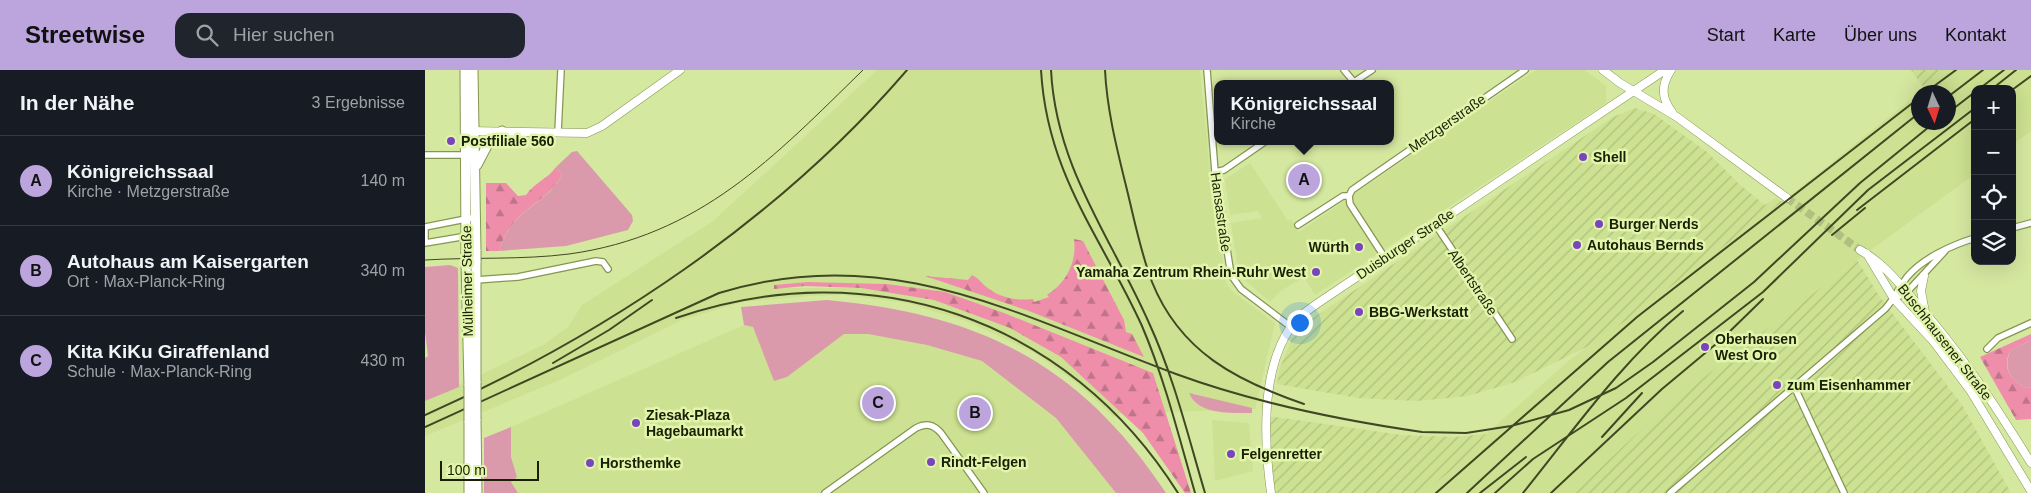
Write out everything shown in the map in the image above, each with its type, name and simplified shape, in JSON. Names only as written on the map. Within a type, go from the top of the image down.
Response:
[{"type":"main road","name":"Mülheimer Straße","points":[[465,70],[476,167],[471,217]]},
{"type":"main road","name":"Mülheimer Straße","points":[[469,493],[472,420],[471,217],[466,155],[471,131],[473,70]]},
{"type":"main road","points":[[471,131],[580,133],[593,131],[672,73],[680,70]]},
{"type":"main road","points":[[1603,70],[1677,117],[1787,198]]},
{"type":"main road","name":"Duisburger Straße","points":[[1271,493],[1265,419],[1275,362],[1291,326],[1309,309],[1665,70]]},
{"type":"main road","points":[[1671,70],[1664,83],[1664,98],[1677,117]]},
{"type":"main road","points":[[466,155],[476,167],[489,142],[502,131]]},
{"type":"main road","name":"Buschhausener Straße","points":[[2031,463],[1985,388],[1925,312],[1887,268],[1864,252],[1894,299],[1934,342],[1970,390],[2031,491]]},
{"type":"main road","name":"Mülheimer Straße","points":[[471,256],[476,280],[472,384]]},
{"type":"main road","points":[[1924,276],[1921,291],[1925,312]]},
{"type":"main road","name":"Mülheimer Straße","points":[[472,420],[477,493]]},
{"type":"street","points":[[558,132],[561,70]]},
{"type":"street","name":"Hansastraße","points":[[1207,70],[1215,172],[1232,278],[1241,289],[1291,326]]},
{"type":"street","points":[[1356,80],[1371,70]]},
{"type":"street","name":"Metzgerstraße","points":[[1298,225],[1343,196],[1349,196],[1354,187],[1525,70]]},
{"type":"street","points":[[1215,172],[1223,170],[1260,145]]},
{"type":"street","points":[[425,155],[466,155]]},
{"type":"street","points":[[1349,196],[1351,207],[1385,258]]},
{"type":"street","points":[[471,217],[425,227],[425,241],[471,236]]},
{"type":"street","points":[[2016,227],[2031,223]]},
{"type":"street","name":"Albertstraße","points":[[1435,224],[1511,339]]},
{"type":"street","points":[[1904,289],[1909,275],[1937,254],[1971,240]]},
{"type":"street","points":[[1670,493],[1904,289],[1924,276],[1946,250]]},
{"type":"street","name":"Mülheimer Straße","points":[[476,280],[518,277],[599,261],[603,262],[608,269]]},
{"type":"street","points":[[1987,349],[1998,338],[2031,324]]},
{"type":"street","points":[[1794,386],[1844,493]]},
{"type":"street","points":[[825,493],[915,428],[929,425],[941,432],[984,493]]},
{"type":"shaded area","points":[[877,70],[1200,70],[1210,173],[1226,283],[1233,292],[1275,323],[1255,409],[1165,412],[1153,372],[910,287],[887,284],[807,282],[774,285],[774,288],[861,288],[934,300],[1010,328],[1061,357],[1122,413],[1114,417],[1078,384],[1033,352],[966,321],[907,303],[844,295],[811,296],[742,302],[682,320],[562,379],[425,436],[425,401],[543,345],[568,327],[582,305],[713,221]]},
{"type":"shaded area","points":[[1536,70],[1585,70],[1606,86],[1606,103],[1315,295],[1304,277],[1279,292],[1270,302],[1239,275],[1231,223],[1262,218],[1258,211],[1230,215],[1225,179],[1250,163],[1288,221],[1291,219],[1299,232]]},
{"type":"shaded area","points":[[1911,70],[1948,70],[1928,85],[1922,85]]},
{"type":"shaded area","points":[[1948,70],[2031,70],[2031,131],[2016,142],[2016,85],[1971,85],[1971,177],[1857,260],[1668,405],[1573,493],[1424,493],[1467,457],[1486,434],[1572,358],[1628,319],[1782,202],[1911,99],[1911,130],[1956,130],[1956,85],[1928,85]]},
{"type":"shaded area","points":[[1635,108],[1654,114],[1707,152],[1739,184],[1765,205],[1776,198],[1782,202],[1628,319],[1589,346],[1515,382],[1468,396],[1417,401],[1358,398],[1277,384],[1279,370],[1292,339],[1299,329],[1310,320],[1613,117]]},
{"type":"shaded area","points":[[577,151],[632,215],[633,221],[628,230],[566,246],[499,251],[512,225],[555,186],[562,175],[556,167],[572,152]]},
{"type":"shaded area","points":[[1857,260],[1880,297],[1962,405],[2011,493],[1573,493],[1668,405]]},
{"type":"shaded area","points":[[450,265],[458,268],[459,387],[425,401],[425,358],[428,356],[425,332],[425,267]]},
{"type":"shaded area","points":[[827,300],[882,307],[932,318],[978,333],[1021,353],[1061,378],[1098,410],[1133,448],[1166,493],[1116,493],[1056,418],[982,361],[927,345],[868,334],[844,334],[787,377],[774,381],[753,327],[744,325],[741,307]]},
{"type":"shaded area","points":[[744,325],[753,327],[775,381],[787,377],[844,334],[868,334],[927,345],[982,361],[1056,418],[1116,493],[518,493],[511,482],[517,477],[511,457],[511,427]]},
{"type":"shaded area","points":[[2031,340],[2031,387],[2025,388],[2015,381],[2009,373],[2007,363],[2010,351]]},
{"type":"shaded area","points":[[1189,393],[1252,408],[1252,413],[1207,409],[1193,400]]},
{"type":"shaded area","points":[[1268,416],[1402,435],[1454,437],[1486,434],[1467,457],[1424,493],[1272,493]]},
{"type":"shaded area","points":[[1212,420],[1249,423],[1253,471],[1215,481]]},
{"type":"shaded area","points":[[511,427],[511,457],[517,477],[511,482],[518,493],[484,493],[484,438]]},
{"type":"green space","points":[[556,167],[562,175],[555,186],[512,225],[499,251],[486,251],[486,183],[506,183],[518,196],[526,195]]},
{"type":"green space","points":[[1074,239],[1083,241],[1124,320],[1126,332],[1132,334],[1144,357],[1029,311],[925,276],[968,280],[972,275],[1001,296],[1014,299],[1033,299],[1034,302],[1049,297],[1047,295],[1065,278],[1074,256]]},
{"type":"green space","points":[[807,282],[887,284],[945,292],[1004,313],[1153,373],[1191,493],[1185,493],[1143,433],[1061,357],[1010,328],[934,300],[861,288],[805,286],[774,289],[774,285]]},
{"type":"green space","points":[[2031,334],[2031,340],[2010,351],[2008,357],[2007,368],[2015,381],[2025,388],[2031,387],[2031,419],[2016,420],[1980,357]]},
{"type":"tunnel","points":[[1787,198],[1860,250]]},
{"type":"tram line","points":[[425,260],[569,254],[616,244],[658,230],[696,211],[732,188],[798,133],[863,70]]},
{"type":"railway","points":[[425,415],[492,384],[558,349],[685,269],[745,224],[803,176],[857,124],[907,70]]},
{"type":"railway","points":[[1041,70],[1045,107],[1054,142],[1065,173],[1078,204],[1142,326],[1165,388],[1195,493]]},
{"type":"railway","points":[[1051,70],[1055,105],[1063,139],[1074,170],[1158,343],[1180,407],[1205,493]]},
{"type":"railway","points":[[1105,70],[1113,132],[1139,238],[1152,282],[1164,306],[1178,327],[1213,361],[1256,385],[1304,404]]},
{"type":"railway","points":[[1936,85],[1956,70]]},
{"type":"railway","points":[[1956,91],[1983,70]]},
{"type":"railway","points":[[1984,85],[2004,70]]},
{"type":"railway","points":[[1997,85],[2016,70]]},
{"type":"railway","points":[[2016,87],[2031,76]]},
{"type":"railway","points":[[1956,107],[1971,95]]},
{"type":"railway","points":[[1436,493],[1637,317],[1911,104]]},
{"type":"railway","points":[[1495,493],[1533,459],[1626,398],[1763,292],[1868,190],[1971,111]]},
{"type":"railway","points":[[1467,493],[1608,362],[1911,119]]},
{"type":"railway","points":[[1857,210],[1971,122]]},
{"type":"railway","points":[[425,427],[719,293],[781,279],[841,275],[898,280],[954,292],[1008,309],[1176,374],[1236,394],[1298,409],[1422,432],[1466,433],[1511,426],[1569,410],[1616,388],[1653,362],[1754,282],[1860,183],[1925,130]]},
{"type":"railway","points":[[1832,235],[1865,208]]},
{"type":"railway","points":[[676,318],[749,299],[821,292],[891,298],[959,315],[1022,343],[1080,382],[1133,432],[1178,493]]},
{"type":"railway","points":[[1551,493],[1662,389],[1722,339],[1763,299]]},
{"type":"railway","points":[[553,363],[609,330],[652,300]]},
{"type":"railway","points":[[1523,493],[1579,421],[1618,375],[1660,331],[1683,311]]},
{"type":"railway","points":[[1602,437],[1642,393]]},
{"type":"railway","points":[[1480,493],[1526,457]]},
{"type":"place","name":"Postfiliale 560","points":[[451,141]]},
{"type":"place","name":"Shell","points":[[1583,157]]},
{"type":"place","name":"Königreichssaal","points":[[1304,180]]},
{"type":"place","name":"Burger Nerds","points":[[1599,224]]},
{"type":"place","name":"Autohaus Bernds","points":[[1577,245]]},
{"type":"place","name":"Würth","points":[[1359,247]]},
{"type":"place","name":"Yamaha Zentrum Rhein-Ruhr West","points":[[1316,272]]},
{"type":"place","name":"BBG-Werkstatt","points":[[1359,312]]},
{"type":"place","name":"Oberhausen West Oro","points":[[1705,347]]},
{"type":"place","name":"zum Eisenhammer","points":[[1777,385]]},
{"type":"place","name":"Kita KiKu Giraffenland","points":[[878,403]]},
{"type":"place","name":"Autohaus am Kaisergarten","points":[[975,413]]},
{"type":"place","name":"Ziesak-Plaza Hagebaumarkt","points":[[636,423]]},
{"type":"place","name":"Felgenretter","points":[[1231,454]]},
{"type":"place","name":"Rindt-Felgen","points":[[931,462]]},
{"type":"place","name":"Horsthemke","points":[[590,463]]}]
